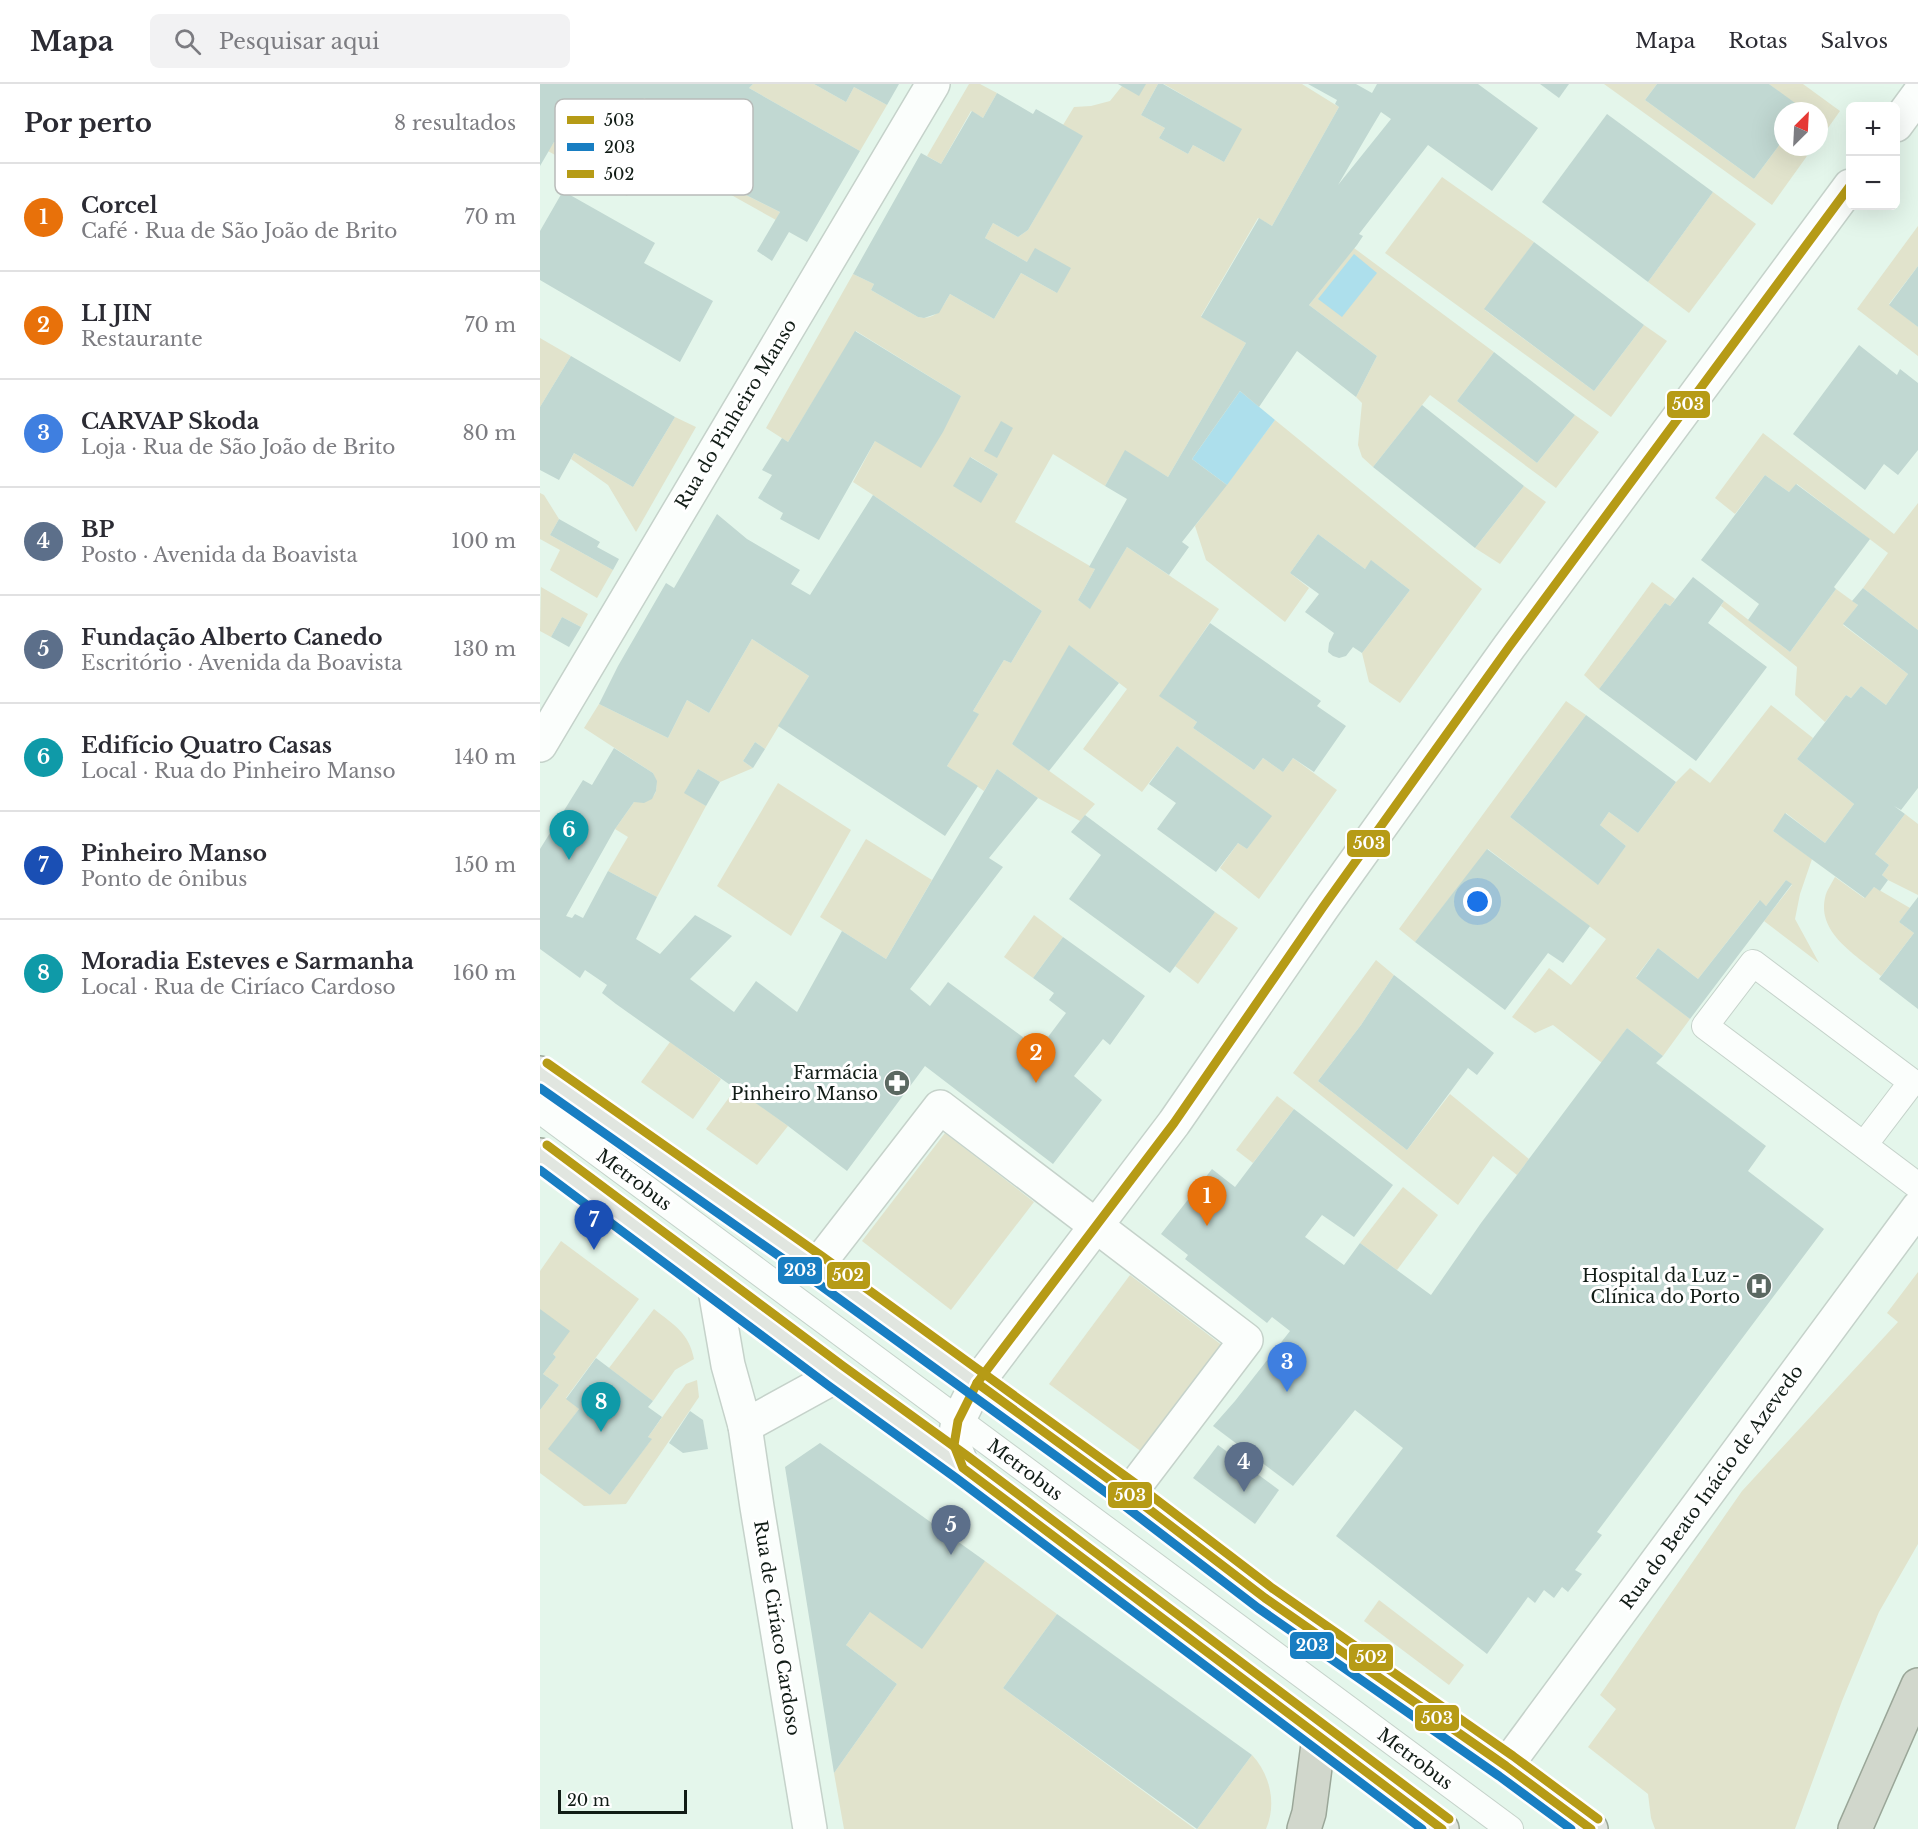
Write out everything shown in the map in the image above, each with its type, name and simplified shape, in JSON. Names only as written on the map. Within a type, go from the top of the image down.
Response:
[{"type":"highway","points":[[1855,1829],[1918,1685]]},
{"type":"highway","points":[[1304,1829],[1309,1813],[1319,1737]]},
{"type":"main road","name":"Rua do Pinheiro Manso","points":[[540,745],[933,84]]},
{"type":"main road","points":[[1900,120],[1918,95]]},
{"type":"main road","points":[[963,1468],[954,1444],[958,1420],[977,1383],[1174,1123],[1323,907],[1509,646],[1846,193]]},
{"type":"main road","points":[[540,1072],[977,1383],[1129,1494],[1265,1598],[1506,1766],[1591,1829]]},
{"type":"main road","points":[[816,1267],[940,1107],[1246,1340],[1129,1494]]},
{"type":"main road","points":[[540,1155],[963,1468],[1442,1829]]},
{"type":"main road","name":"Rua do Beato Inácio de Azevedo","points":[[1506,1766],[1918,1208]]},
{"type":"main road","name":"Rua de Ciríaco Cardoso","points":[[714,1284],[728,1365],[745,1426],[810,1829]]},
{"type":"main road","points":[[745,1426],[836,1376]]},
{"type":"lane","points":[[1864,1145],[1912,1082],[1753,963],[1706,1026],[1918,1186]]},
{"type":"lane","name":"Metrobus","points":[[540,1110],[1510,1829]]},
{"type":"green space","points":[[753,84],[814,84],[846,102],[854,87],[887,105],[860,151],[749,88]]},
{"type":"green space","points":[[969,84],[980,84],[997,93],[983,118],[971,111],[941,164],[927,156]]},
{"type":"green space","points":[[1158,84],[1141,115],[1165,128],[1159,138],[1188,154],[1193,145],[1224,162],[1241,129],[1164,84],[1302,84],[1339,107],[1272,226],[1258,218],[1201,316],[1246,343],[1168,477],[1125,451],[1105,486],[1053,454],[1015,522],[1095,569],[1078,600],[1090,608],[1127,547],[1219,609],[1160,696],[1197,722],[1193,728],[1254,770],[1263,758],[1283,772],[1293,758],[1337,790],[1259,899],[1220,868],[1238,843],[1247,849],[1271,816],[1177,746],[1142,792],[1083,749],[1127,689],[1070,646],[1012,744],[1095,804],[1080,821],[1038,798],[997,769],[984,791],[947,766],[978,714],[973,711],[1004,660],[1011,663],[1042,611],[853,482],[875,441],[961,396],[856,331],[788,442],[766,428],[853,274],[874,284],[871,290],[918,317],[924,318],[938,312],[950,294],[994,319],[1021,273],[1057,293],[1027,262],[985,238],[993,223],[1018,237],[1028,230],[1082,136],[1063,125],[1074,107],[1091,106],[1110,101],[1122,86]],"holes":[[[971,457],[998,474],[981,502]]]},
{"type":"green space","points":[[1604,84],[1657,84],[1645,100],[1754,179],[1774,152],[1774,156],[1807,156],[1772,205]]},
{"type":"green space","points":[[1769,84],[1803,84],[1828,102],[1792,102]]},
{"type":"green space","points":[[1828,102],[1840,111],[1828,128]]},
{"type":"green space","points":[[555,143],[555,155],[548,151]]},
{"type":"green space","points":[[1442,177],[1534,242],[1485,310],[1594,391],[1644,325],[1667,341],[1611,417],[1385,253]]},
{"type":"green space","points":[[1713,192],[1756,224],[1689,313],[1648,282]]},
{"type":"green space","points":[[731,195],[746,195],[780,212],[776,220]]},
{"type":"green space","points":[[1918,226],[1918,266],[1889,304],[1918,327],[1918,356],[1857,309]]},
{"type":"green space","points":[[1354,248],[1494,352],[1457,401],[1537,463],[1575,415],[1599,432],[1556,488],[1430,395],[1373,467],[1362,457],[1358,445],[1362,403],[1356,397],[1377,356],[1309,305]]},
{"type":"green space","points":[[540,338],[571,356],[540,407]]},
{"type":"green space","points":[[675,417],[696,427],[636,532],[608,485],[571,459],[574,453],[633,487]]},
{"type":"green space","points":[[1275,420],[1482,589],[1400,703],[1369,682],[1362,653],[1410,590],[1372,561],[1365,569],[1318,534],[1290,573],[1309,588],[1285,622],[1206,560],[1195,526]]},
{"type":"green space","points":[[1763,433],[1894,534],[1918,503],[1918,630],[1863,588],[1888,553],[1797,484],[1789,492],[1765,475],[1735,514],[1715,498]]},
{"type":"green space","points":[[1524,486],[1546,502],[1500,564],[1475,548]]},
{"type":"green space","points":[[540,493],[544,495],[559,519],[550,535],[613,570],[597,598],[550,570],[560,550],[540,539]]},
{"type":"green space","points":[[1652,582],[1675,599],[1670,606],[1665,603],[1599,689],[1584,675]]},
{"type":"green space","points":[[541,587],[588,614],[581,627],[562,617],[551,637],[540,631]]},
{"type":"green space","points":[[1836,589],[1858,605],[1843,625],[1908,674],[1886,705],[1861,686],[1851,698],[1846,695],[1825,722],[1795,695],[1797,667],[1721,606],[1724,601],[1790,652]]},
{"type":"green space","points":[[752,639],[809,676],[765,749],[755,742],[743,761],[753,768],[720,782],[698,769],[685,792],[706,806],[657,897],[608,871],[628,837],[615,829],[634,802],[647,800],[654,795],[656,785],[653,773],[584,728],[599,704],[668,738],[687,700],[709,713]]},
{"type":"green space","points":[[1566,701],[1586,715],[1510,817],[1597,884],[1626,846],[1600,825],[1609,812],[1638,833],[1676,782],[1690,768],[1710,783],[1771,705],[1813,738],[1797,759],[1854,804],[1825,843],[1786,813],[1773,831],[1812,859],[1800,894],[1795,919],[1819,963],[1764,921],[1792,885],[1786,880],[1766,906],[1759,901],[1698,979],[1658,948],[1636,977],[1690,1019],[1663,1056],[1627,1028],[1602,1063],[1553,1025],[1535,1033],[1512,1017],[1549,968],[1571,985],[1606,939],[1488,849],[1415,942],[1399,929]]},
{"type":"green space","points":[[778,783],[851,830],[791,936],[717,886]]},
{"type":"green space","points":[[1905,814],[1918,824],[1918,895],[1882,875],[1889,865],[1875,854]]},
{"type":"green space","points":[[866,839],[932,880],[886,959],[820,917]]},
{"type":"green space","points":[[1835,877],[1864,898],[1874,887],[1910,908],[1899,922],[1914,933],[1881,976],[1841,943],[1827,923],[1824,911],[1825,898]]},
{"type":"green space","points":[[1215,912],[1238,928],[1198,984],[1175,966]]},
{"type":"green space","points":[[1034,915],[1063,937],[1033,978],[1004,957]]},
{"type":"green space","points":[[1376,960],[1394,975],[1361,1025],[1318,1081],[1407,1150],[1450,1094],[1529,1159],[1517,1175],[1493,1156],[1458,1205],[1293,1073]]},
{"type":"green space","points":[[670,1042],[721,1079],[693,1119],[641,1082]]},
{"type":"green space","points":[[736,1088],[788,1126],[757,1165],[706,1129]]},
{"type":"green space","points":[[1277,1096],[1294,1109],[1253,1163],[1236,1150]]},
{"type":"green space","points":[[945,1133],[1034,1202],[951,1310],[862,1241]]},
{"type":"green space","points":[[1403,1187],[1438,1215],[1397,1270],[1360,1243]]},
{"type":"green space","points":[[561,1241],[639,1299],[566,1398],[579,1409],[549,1449],[610,1495],[651,1440],[648,1437],[686,1384],[697,1380],[699,1397],[626,1504],[584,1506],[540,1473],[540,1410],[559,1385],[543,1374],[556,1357],[553,1354],[540,1309],[540,1271]]},
{"type":"green space","points":[[1918,1272],[1918,1544],[1879,1612],[1842,1701],[1795,1829],[1655,1829],[1648,1794],[1588,1747],[1616,1709],[1600,1695],[1742,1491],[1898,1322],[1887,1313]]},
{"type":"green space","points":[[1130,1275],[1223,1346],[1142,1452],[1049,1384]]},
{"type":"green space","points":[[654,1309],[684,1336],[694,1359],[675,1370],[653,1401],[609,1368]]},
{"type":"green space","points":[[985,1561],[1057,1614],[1003,1688],[1195,1829],[844,1829],[834,1773],[897,1684],[846,1645],[870,1612]]},
{"type":"green space","points":[[1379,1600],[1464,1665],[1449,1685],[1364,1621]]},
{"type":"green space","points":[[1252,1755],[1263,1771],[1270,1790],[1271,1810],[1266,1829],[1197,1829]]},
{"type":"water","points":[[1354,254],[1377,273],[1342,317],[1318,299]]},
{"type":"water","points":[[1240,391],[1275,420],[1227,485],[1192,459]]},
{"type":"building","points":[[540,84],[753,84],[749,88],[860,151],[807,242],[789,232],[772,261],[757,251],[780,212],[746,195],[753,195],[753,99],[555,99],[555,143],[540,166]]},
{"type":"building","points":[[814,84],[899,84],[887,105],[854,87],[846,102]]},
{"type":"building","points":[[1118,84],[1146,84],[1139,96]]},
{"type":"building","points":[[1158,84],[1163,84],[1242,129],[1224,162],[1193,145],[1188,154],[1159,138],[1165,128],[1141,115]]},
{"type":"building","points":[[1308,84],[1356,84],[1372,93],[1377,84],[1478,84],[1538,128],[1492,191],[1428,145],[1359,234],[1363,236],[1357,245],[1309,305],[1377,356],[1356,397],[1297,351],[1259,407],[1240,391],[1192,459],[1227,485],[1182,542],[1189,547],[1169,575],[1127,547],[1090,609],[1078,600],[1095,569],[1089,567],[1127,499],[1105,486],[1125,450],[1168,477],[1246,343],[1201,317],[1259,218],[1272,226],[1339,107],[1335,104],[1337,100]],"holes":[[[1381,112],[1391,119],[1338,185]]]},
{"type":"building","points":[[1540,84],[1569,84],[1559,98]]},
{"type":"building","points":[[1657,84],[1769,84],[1794,102],[1774,102],[1774,152],[1754,179],[1645,100]]},
{"type":"building","points":[[997,93],[1033,114],[1036,109],[1083,136],[1028,230],[1018,237],[993,223],[985,238],[1027,262],[1035,248],[1071,268],[1057,293],[1021,273],[994,319],[950,294],[939,313],[924,318],[918,317],[871,290],[874,284],[853,274],[921,153],[941,164],[972,111],[983,118]]},
{"type":"building","points":[[1607,114],[1713,192],[1648,282],[1542,202]]},
{"type":"building","points":[[561,195],[570,195],[655,243],[644,263],[713,301],[680,362],[540,280],[540,231]]},
{"type":"building","points":[[1534,242],[1644,325],[1594,391],[1484,309]]},
{"type":"building","points":[[1918,266],[1918,327],[1889,305]]},
{"type":"building","points":[[855,331],[961,396],[921,468],[875,441],[819,540],[780,519],[783,513],[758,498],[772,475],[762,470],[782,438],[788,442]]},
{"type":"building","points":[[1859,345],[1897,375],[1900,369],[1918,383],[1918,450],[1898,475],[1884,464],[1865,490],[1793,434]]},
{"type":"building","points":[[1494,352],[1575,415],[1537,463],[1457,401]]},
{"type":"building","points":[[571,356],[675,417],[633,487],[574,453],[559,480],[540,470],[540,407]]},
{"type":"building","points":[[1422,405],[1524,486],[1475,548],[1373,467]]},
{"type":"building","points":[[1001,421],[1013,428],[997,458],[984,451]]},
{"type":"building","points":[[970,457],[998,474],[981,503],[953,486]]},
{"type":"building","points":[[1765,475],[1789,492],[1796,484],[1870,539],[1790,652],[1748,620],[1759,604],[1701,560]]},
{"type":"building","points":[[873,495],[1042,611],[1011,663],[1004,660],[973,711],[979,714],[947,766],[978,786],[945,836],[778,726],[809,676],[752,639],[709,713],[687,700],[668,738],[599,704],[666,583],[674,588],[717,514],[747,539],[800,570],[791,584],[810,595]]},
{"type":"building","points":[[559,519],[600,542],[597,547],[619,559],[613,570],[550,535]]},
{"type":"building","points":[[1318,534],[1365,569],[1371,560],[1410,590],[1362,653],[1353,647],[1346,656],[1339,658],[1328,652],[1334,633],[1305,612],[1319,594],[1290,573]]},
{"type":"building","points":[[1693,577],[1724,601],[1708,623],[1767,667],[1696,761],[1599,689],[1665,603],[1670,606]]},
{"type":"building","points":[[1863,588],[1918,630],[1918,788],[1901,810],[1894,806],[1905,814],[1875,854],[1889,865],[1882,875],[1888,880],[1880,891],[1874,887],[1865,898],[1773,831],[1785,813],[1825,843],[1854,804],[1797,759],[1846,695],[1851,698],[1861,686],[1886,705],[1908,674],[1843,624],[1858,605],[1852,601]]},
{"type":"building","points":[[562,617],[581,627],[569,647],[551,637]]},
{"type":"building","points":[[1210,623],[1321,701],[1317,706],[1346,726],[1314,772],[1293,758],[1283,772],[1263,758],[1254,770],[1193,728],[1197,722],[1159,696]]},
{"type":"building","points":[[1069,645],[1119,683],[1049,771],[1012,744]]},
{"type":"building","points":[[1586,715],[1676,782],[1638,833],[1609,812],[1600,825],[1626,846],[1598,885],[1510,817]]},
{"type":"building","points":[[755,742],[765,749],[753,768],[743,761]]},
{"type":"building","points":[[1177,746],[1272,816],[1247,849],[1238,843],[1216,872],[1157,829],[1176,803],[1149,784]]},
{"type":"building","points":[[614,748],[653,773],[657,781],[656,791],[652,799],[644,803],[634,802],[615,829],[566,916],[572,918],[575,914],[583,918],[608,871],[657,897],[636,939],[660,954],[695,915],[732,936],[690,979],[734,1012],[756,981],[797,1012],[842,931],[886,959],[997,769],[1038,798],[989,858],[1003,867],[910,989],[930,1006],[948,982],[1039,1049],[1066,1013],[1049,1000],[1054,993],[1033,978],[1063,937],[1145,996],[1110,1045],[1103,1039],[1074,1076],[1102,1100],[1053,1164],[925,1066],[847,1171],[788,1126],[616,1004],[602,993],[607,985],[585,970],[580,978],[540,949],[540,849],[583,780],[592,785]]},
{"type":"building","points":[[698,769],[720,782],[706,806],[684,793]]},
{"type":"building","points":[[1085,815],[1215,912],[1170,973],[1069,899],[1101,855],[1071,832]]},
{"type":"building","points":[[1487,849],[1590,926],[1563,963],[1548,953],[1505,1010],[1415,942]]},
{"type":"building","points":[[1786,880],[1792,884],[1690,1019],[1636,978],[1658,948],[1698,979],[1760,900],[1766,906]]},
{"type":"building","points":[[1918,897],[1918,1009],[1879,979],[1914,933],[1899,922]]},
{"type":"building","points":[[1394,975],[1494,1053],[1477,1075],[1468,1068],[1407,1150],[1318,1081],[1361,1025]]},
{"type":"building","points":[[1627,1028],[1663,1056],[1656,1063],[1766,1146],[1748,1171],[1824,1229],[1597,1532],[1602,1535],[1575,1570],[1582,1574],[1568,1592],[1562,1587],[1554,1598],[1544,1590],[1535,1603],[1528,1597],[1487,1654],[1336,1536],[1403,1448],[1355,1410],[1293,1486],[1213,1426],[1290,1331],[1272,1317],[1267,1323],[1185,1259],[1188,1255],[1161,1234],[1212,1169],[1235,1187],[1294,1109],[1393,1185],[1354,1237],[1322,1215],[1305,1237],[1344,1265],[1360,1243],[1431,1295],[1481,1223]]},
{"type":"building","points":[[540,1309],[570,1331],[553,1354],[556,1357],[543,1374],[559,1385],[540,1410]]},
{"type":"building","points":[[596,1358],[653,1401],[648,1407],[662,1417],[648,1437],[652,1439],[610,1495],[548,1449],[579,1409],[566,1399]]},
{"type":"building","points":[[690,1411],[703,1420],[708,1449],[683,1453],[669,1443]]},
{"type":"building","points":[[820,1443],[985,1561],[922,1649],[870,1612],[846,1645],[897,1684],[834,1773],[785,1467]]},
{"type":"building","points":[[1218,1445],[1279,1490],[1255,1524],[1193,1478]]},
{"type":"building","points":[[1057,1614],[1252,1755],[1197,1829],[1003,1688]]},
{"type":"transit line","name":"503","points":[[1442,1829],[963,1468],[954,1445],[958,1421],[977,1383],[1174,1123],[1323,907],[1509,647],[1846,191]]},
{"type":"transit line","name":"502","points":[[547,1063],[823,1257],[1136,1484],[1272,1588],[1513,1756],[1598,1819]]},
{"type":"transit line","name":"203","points":[[540,1088],[809,1277],[1122,1504],[1258,1608],[1571,1829]]},
{"type":"transit line","name":"502","points":[[547,1145],[970,1458],[1449,1819]]},
{"type":"transit line","name":"203","points":[[540,1170],[956,1478],[1422,1829]]},
{"type":"transit line","name":"503","points":[[977,1383],[1129,1494],[1265,1598],[1506,1766],[1591,1829]]},
{"type":"place","name":"Edifício Quatro Casas","points":[[569,860]]},
{"type":"place","name":"Farmácia Pinheiro Manso","points":[[897,1083]]},
{"type":"place","name":"LI JIN","points":[[1036,1083]]},
{"type":"place","name":"Corcel","points":[[1207,1226]]},
{"type":"place","name":"Pinheiro Manso","points":[[594,1250]]},
{"type":"place","name":"Hospital da Luz - Clínica do Porto","points":[[1759,1286]]},
{"type":"place","name":"CARVAP Skoda","points":[[1287,1392]]},
{"type":"place","name":"Moradia Esteves e Sarmanha","points":[[601,1432]]},
{"type":"place","name":"BP","points":[[1244,1492]]},
{"type":"place","name":"Fundação Alberto Canedo","points":[[951,1555]]}]
